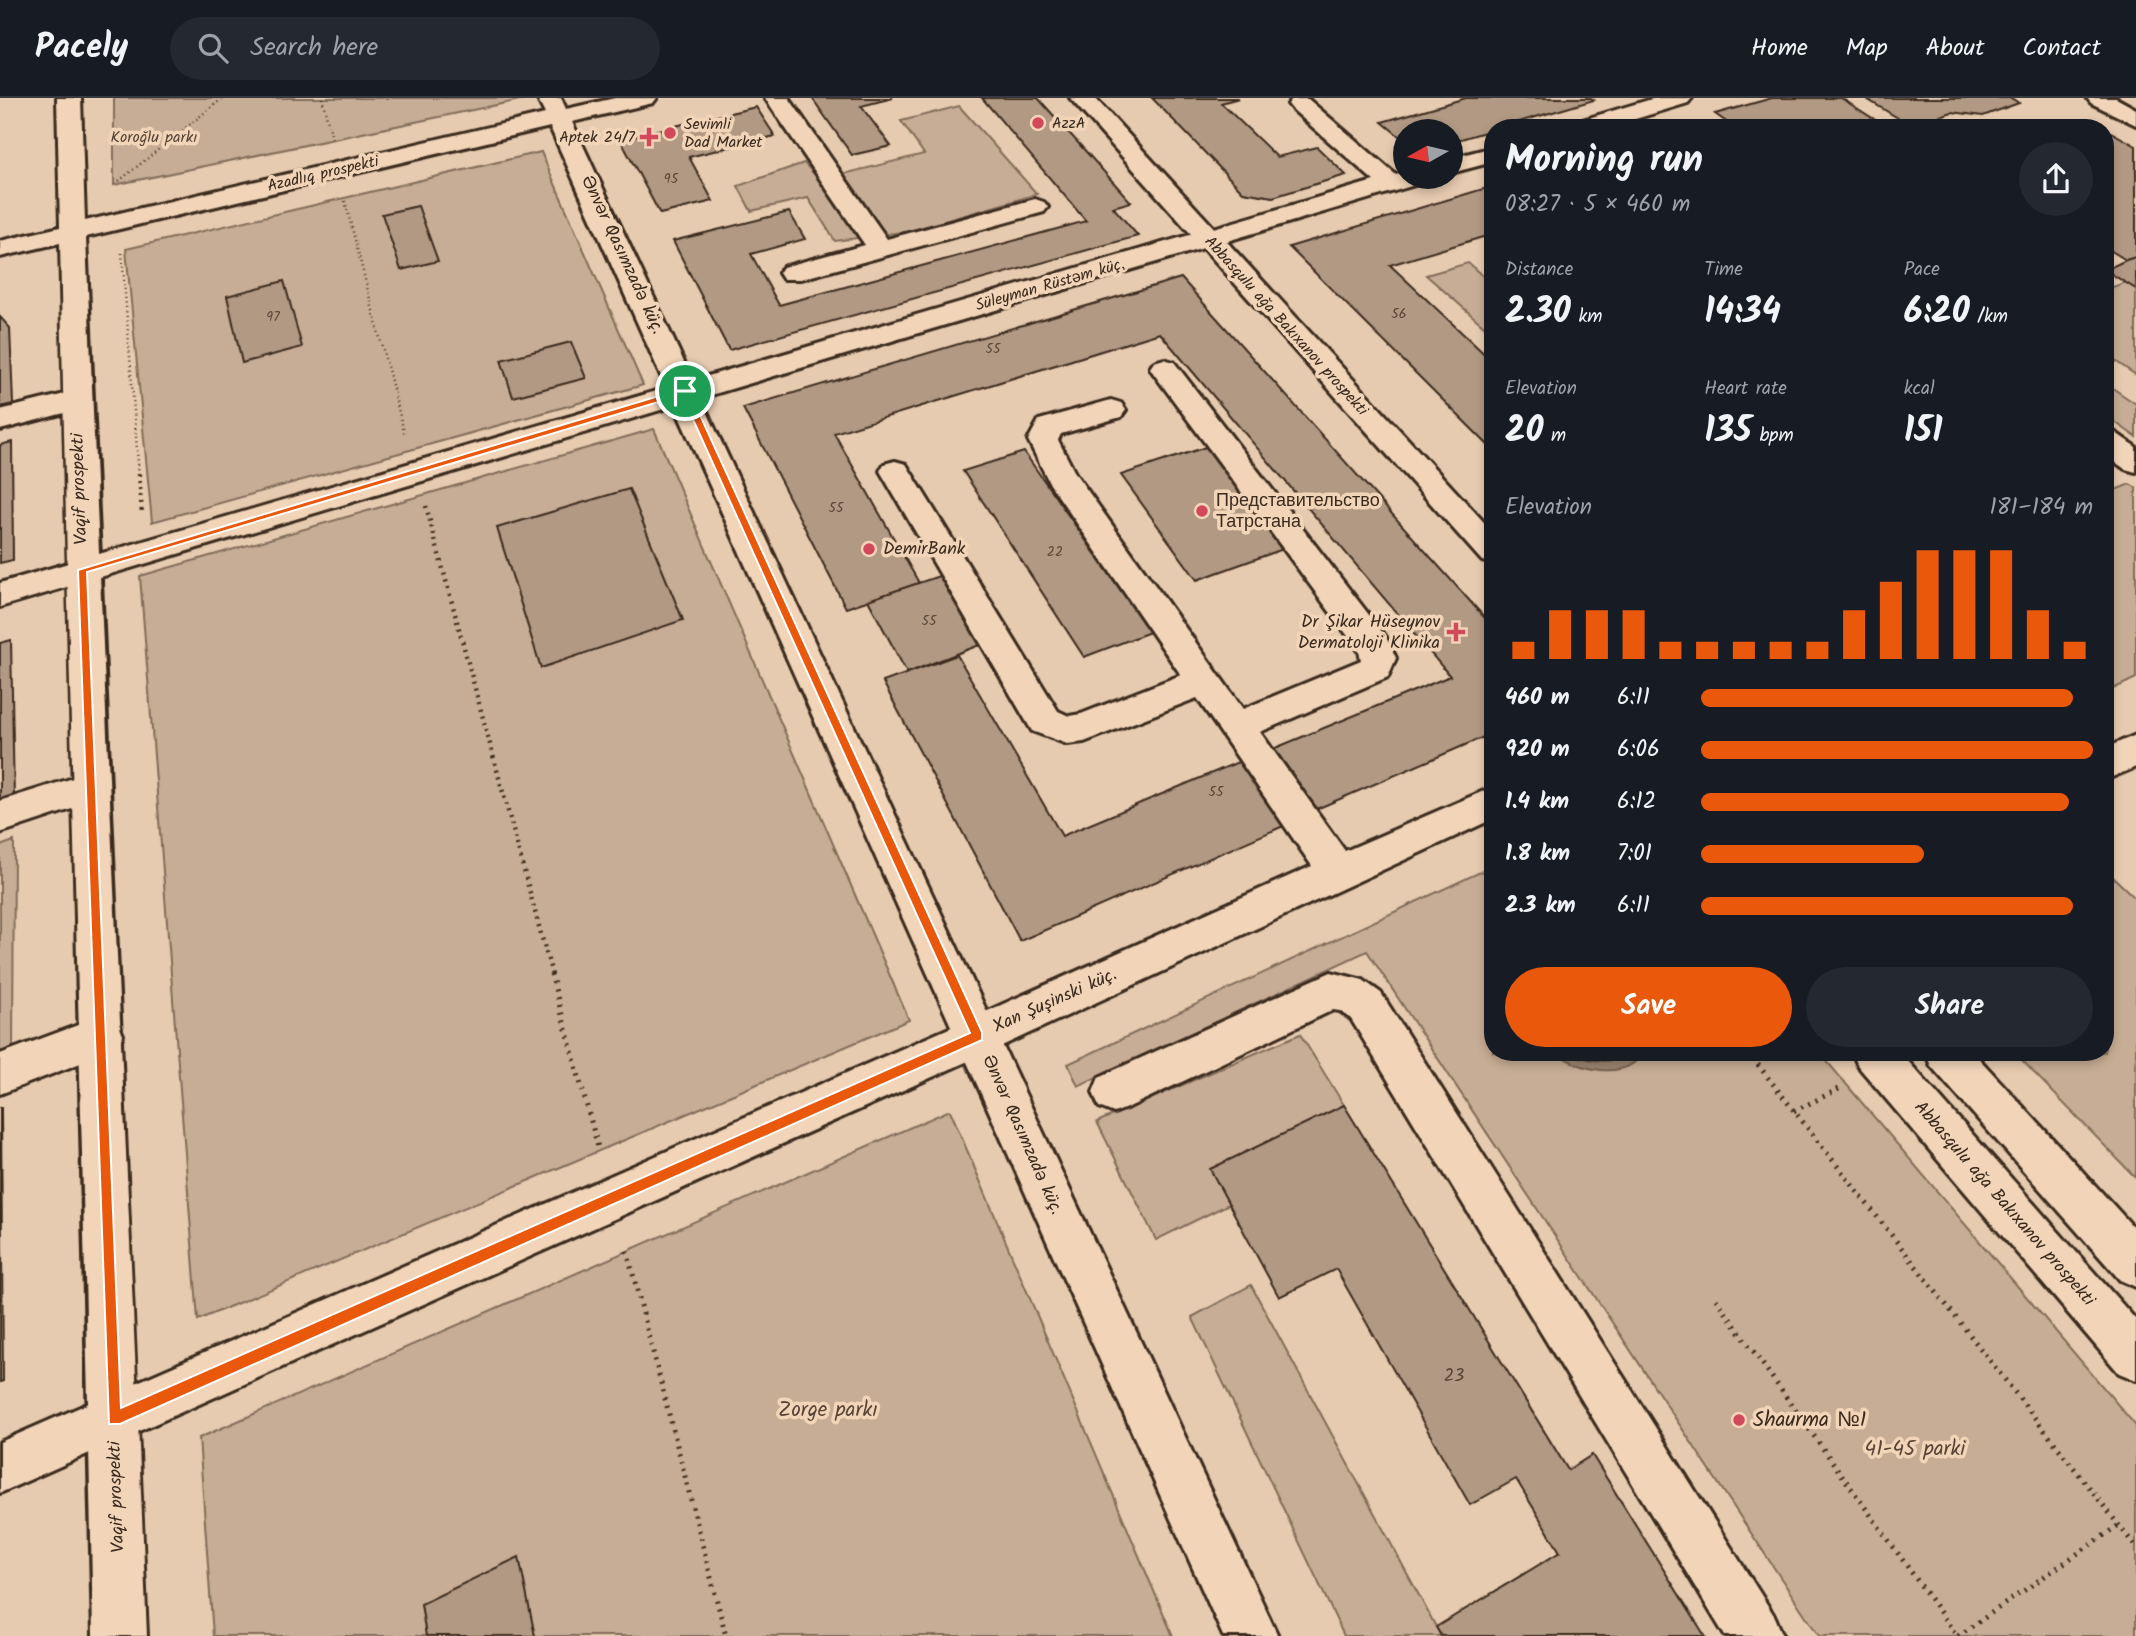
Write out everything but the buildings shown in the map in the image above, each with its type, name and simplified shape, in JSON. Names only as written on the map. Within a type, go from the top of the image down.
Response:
[{"type":"main road","name":"Vaqif prospekti","points":[[69,98],[89,788],[102,1035],[120,1636]]},
{"type":"main road","name":"Azadlıq prospekti","points":[[0,249],[554,108],[645,98]]},
{"type":"main road","points":[[777,98],[881,249]]},
{"type":"main road","name":"Abbasqulu ağa Bakıxanov prospekti","points":[[1082,98],[1484,543]]},
{"type":"main road","points":[[1599,119],[1631,104],[1680,98]]},
{"type":"main road","points":[[2099,98],[2136,118]]},
{"type":"main road","points":[[1300,104],[1393,172]]},
{"type":"main road","points":[[1631,104],[1653,119]]},
{"type":"main road","name":"Ənvər Qasımzadə küç.","points":[[554,108],[1251,1636]]},
{"type":"main road","points":[[1463,163],[1484,157]]},
{"type":"main road","name":"Süleyman Rüstəm küç.","points":[[0,595],[1393,183]]},
{"type":"main road","points":[[792,273],[1035,207]]},
{"type":"main road","points":[[1164,368],[1374,646],[1378,658],[1376,668],[1236,727]]},
{"type":"main road","points":[[0,420],[77,400]]},
{"type":"main road","points":[[1111,410],[1050,427],[1043,440],[1061,477],[1339,874]]},
{"type":"main road","points":[[2114,446],[2136,462]]},
{"type":"main road","points":[[895,471],[1045,721],[1067,730],[1084,729],[1203,681]]},
{"type":"main road","points":[[2114,761],[2136,750]]},
{"type":"main road","points":[[0,817],[89,788]]},
{"type":"main road","name":"Xan Şuşinski küç.","points":[[0,1468],[978,1036],[1484,806]]},
{"type":"main road","points":[[1114,1092],[1331,991],[1349,993],[1366,1006],[1756,1636]]},
{"type":"main road","points":[[0,1074],[102,1035]]},
{"type":"main road","points":[[1954,1061],[2136,1264]]},
{"type":"main road","name":"Abbasqulu ağa Bakıxanov prospekti","points":[[1860,1068],[2136,1356]]},
{"type":"path","points":[[119,181],[223,98]]},
{"type":"path","points":[[322,98],[332,139]]},
{"type":"path","points":[[343,193],[405,437]]},
{"type":"path","points":[[122,246],[145,551]]},
{"type":"path","points":[[423,494],[599,1151]]},
{"type":"path","points":[[1755,1061],[2136,1547]]},
{"type":"path","points":[[1794,1111],[1860,1068]]},
{"type":"path","points":[[627,1251],[726,1636]]},
{"type":"path","points":[[1717,1299],[1958,1636],[2119,1525]]},
{"type":"green space","name":"Koroğlu parkı","points":[[114,98],[524,98],[525,99],[114,185]]},
{"type":"green space","points":[[959,106],[1037,194],[910,231],[835,241],[808,198],[751,211],[738,186],[804,163],[820,180],[924,154],[901,121]]},
{"type":"green space","points":[[541,152],[643,385],[152,522],[126,249]]},
{"type":"green space","points":[[1468,263],[1484,277],[1484,326],[1426,275]]},
{"type":"green space","points":[[2126,282],[2136,289],[2136,375],[2114,360],[2114,287]]},
{"type":"green space","points":[[2114,389],[2136,404],[2136,437],[2114,421]]},
{"type":"green space","points":[[654,429],[909,1020],[198,1320],[140,576]]},
{"type":"green space","points":[[2130,484],[2136,488],[2136,678],[2114,689],[2114,490]]},
{"type":"green space","points":[[14,841],[13,1054],[0,1058],[0,846]]},
{"type":"green space","name":"41-45 parki","points":[[1484,870],[1484,1061],[1827,1061],[2136,1426],[2136,1636],[1819,1636],[1367,951],[1078,1086],[1068,1064]]},
{"type":"green space","points":[[2114,878],[2136,899],[2136,1178],[2023,1061],[2114,1061]]},
{"type":"green space","points":[[1300,1034],[1344,1105],[1211,1169],[1229,1204],[1156,1240],[1097,1122]]},
{"type":"green space","name":"Zorge parkı","points":[[950,1110],[1173,1636],[213,1636],[199,1438]]},
{"type":"green space","points":[[1251,1285],[1441,1636],[1344,1636],[1192,1317]]},
{"type":"water","points":[[1570,1061],[1636,1061],[1614,1070]]},
{"type":"place","name":"AzzA","points":[[1038,123]]},
{"type":"place","name":"Sevimli Dad Market","points":[[670,133]]},
{"type":"place","name":"Aptek 24/7","points":[[649,137]]},
{"type":"place","name":"Представительство Татрстана","points":[[1202,511]]},
{"type":"place","name":"DemirBank","points":[[869,549]]},
{"type":"place","name":"Dr Şikar Hüseynov Dermatoloji Klinika","points":[[1456,632]]},
{"type":"place","name":"Shaurma №1","points":[[1739,1420]]},
{"type":"route","points":[[685,391],[978,1036],[114,1418],[83,570],[685,391]]}]
